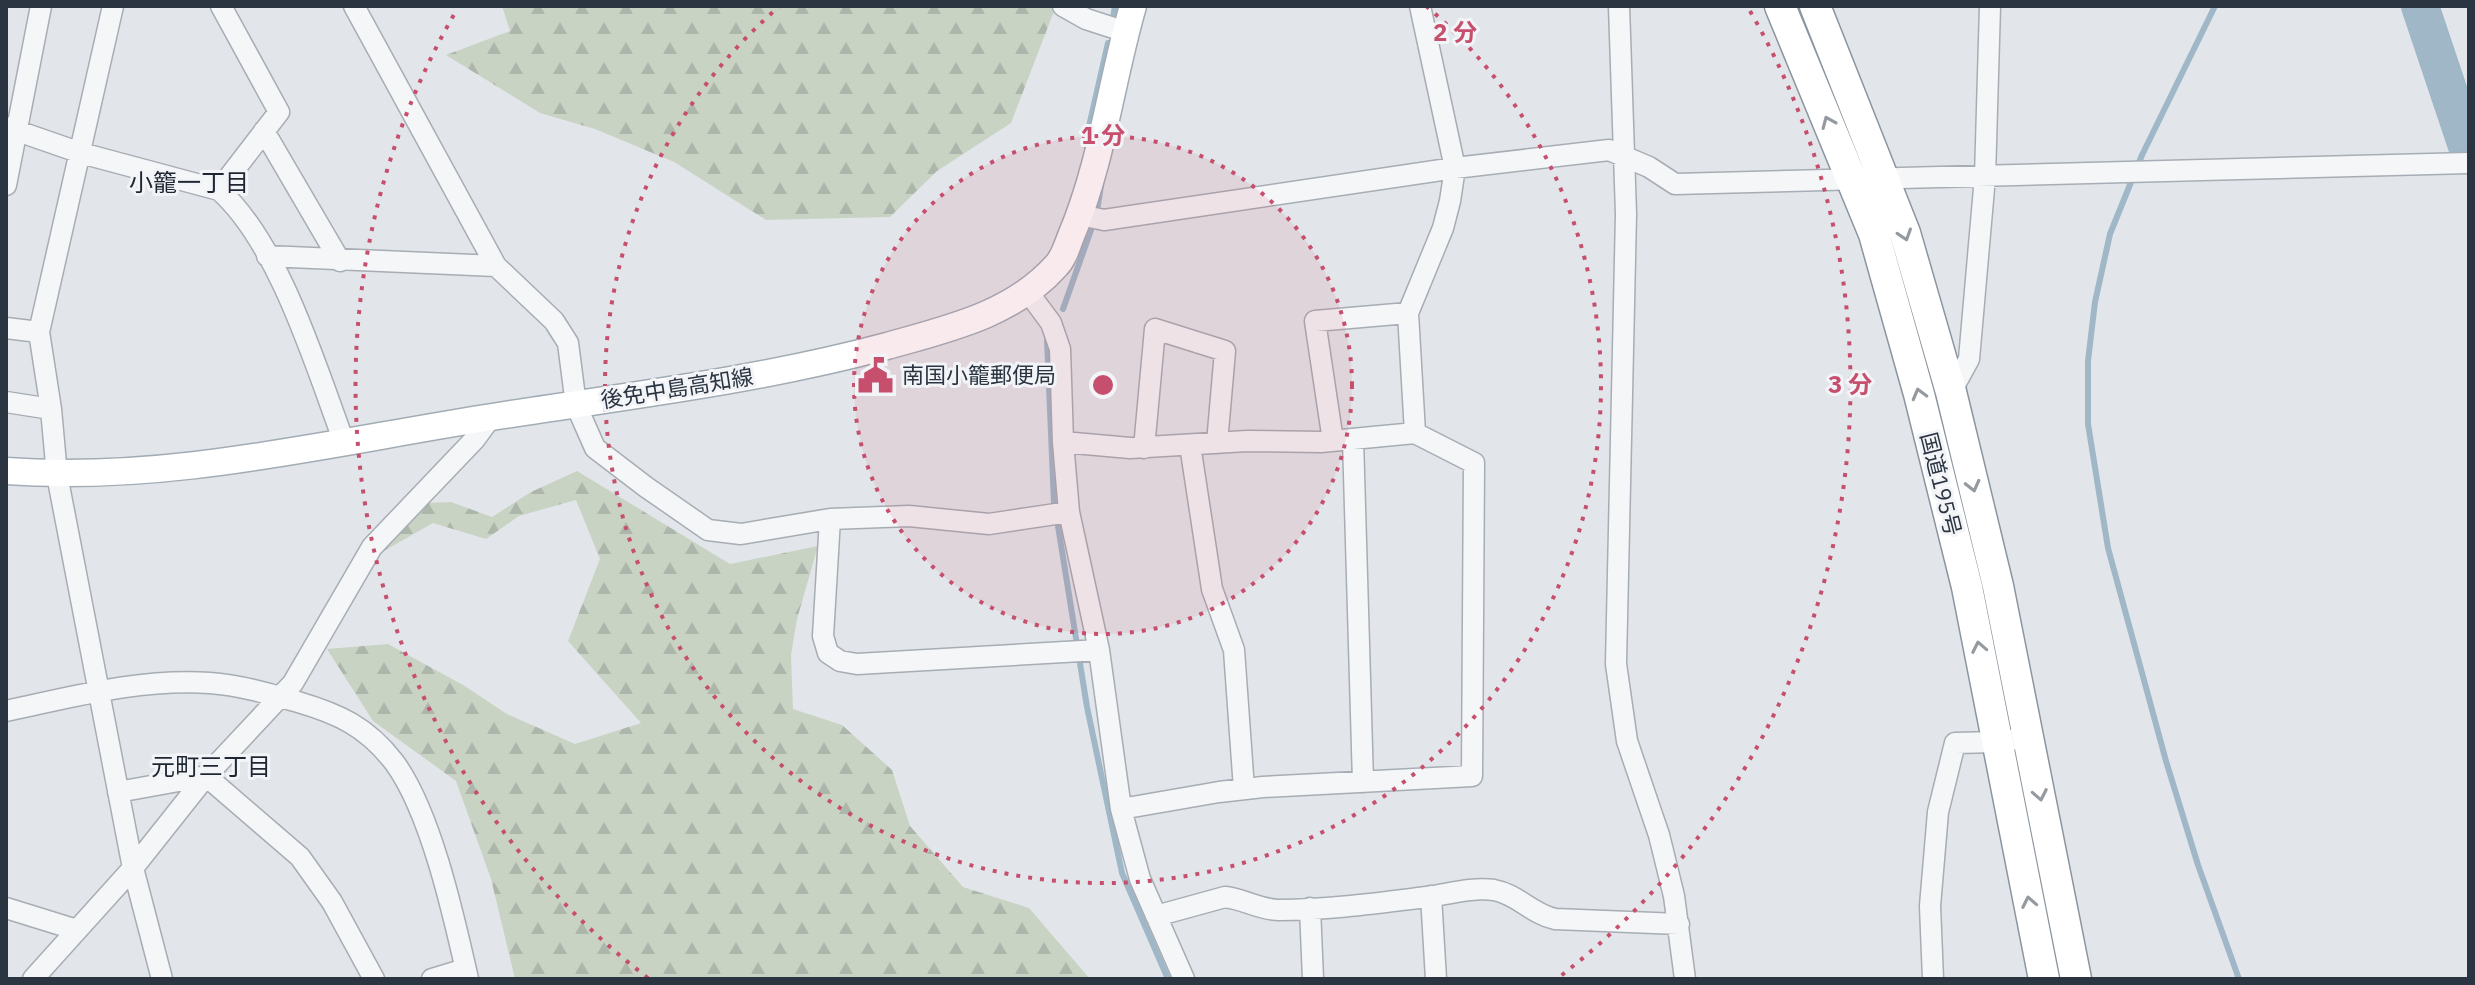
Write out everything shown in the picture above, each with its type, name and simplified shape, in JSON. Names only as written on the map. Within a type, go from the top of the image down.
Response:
[{"type":"highway","name":"国道195号","points":[[1780,6],[1874,234],[1919,394],[1967,587],[2044,979]]},
{"type":"highway","name":"国道195号","points":[[1815,6],[1905,233],[1951,392],[1998,586],[2076,979]]},
{"type":"main road","name":"後免中島高知線","points":[[6,471],[57,475],[141,471],[267,456],[491,417],[717,384],[849,356],[952,328],[992,312],[1028,292],[1059,264],[1080,215],[1095,165],[1133,6]]},
{"type":"street","points":[[6,185],[11,129],[41,6]]},
{"type":"street","points":[[113,6],[39,332],[57,475],[133,868],[162,979]]},
{"type":"street","points":[[219,190],[279,112],[221,6]]},
{"type":"street","points":[[354,6],[496,266],[554,321],[568,343],[576,405],[595,448],[708,530],[741,534],[830,519],[909,516],[989,524],[1069,512]]},
{"type":"street","points":[[1063,6],[1086,19],[1126,32]]},
{"type":"street","points":[[1415,433],[1408,313],[1443,228],[1455,168],[1420,6]]},
{"type":"street","points":[[1619,6],[1626,214],[1616,664],[1627,741],[1659,835],[1679,924],[1685,979]]},
{"type":"street","points":[[1951,392],[1969,359],[1985,177],[1990,6]]},
{"type":"street","points":[[11,129],[81,153],[219,190],[235,205],[267,256],[292,306],[344,442]]},
{"type":"street","points":[[264,131],[340,261]]},
{"type":"street","points":[[1080,215],[1104,220],[1455,168],[1609,150],[1649,167],[1675,184],[2469,163]]},
{"type":"street","points":[[267,256],[496,266]]},
{"type":"street","points":[[1028,292],[1058,337],[1069,512],[1121,809],[1140,879],[1184,979]]},
{"type":"street","points":[[1363,782],[1343,440],[1315,321],[1408,313]]},
{"type":"street","points":[[6,328],[39,332]]},
{"type":"street","points":[[1144,448],[1155,329],[1225,351],[1217,443]]},
{"type":"street","points":[[6,402],[51,409]]},
{"type":"street","points":[[33,979],[133,868],[206,776],[281,697],[312,654],[372,547],[475,439],[491,417]]},
{"type":"street","points":[[1063,442],[1144,448],[1343,440],[1415,433],[1474,463],[1472,776],[1244,789],[1121,809]]},
{"type":"street","points":[[1190,445],[1212,589],[1234,650],[1244,789]]},
{"type":"street","points":[[830,519],[823,636],[828,653],[840,661],[857,664],[1092,650]]},
{"type":"street","points":[[6,711],[99,691],[188,682],[214,683],[281,697],[356,724],[394,762],[410,789],[447,897],[466,974],[432,979]]},
{"type":"street","points":[[1933,979],[1930,906],[1938,812],[1955,743],[1998,742],[2029,737]]},
{"type":"street","points":[[118,792],[206,776]]},
{"type":"street","points":[[206,776],[300,857],[332,902],[374,979]]},
{"type":"street","points":[[1156,916],[1225,897],[1272,910],[1492,890],[1511,895],[1539,914],[1555,919],[1679,924]]},
{"type":"street","points":[[1431,896],[1436,979]]},
{"type":"street","points":[[6,908],[77,930]]},
{"type":"street","points":[[1310,908],[1313,979]]},
{"type":"green space","points":[[502,6],[1056,6],[1011,123],[937,171],[890,217],[766,220],[674,162],[595,129],[540,113],[446,55],[510,31]]},
{"type":"green space","points":[[577,471],[730,564],[818,546],[797,619],[791,655],[793,709],[842,725],[892,770],[910,826],[963,887],[1029,908],[1090,979],[515,979],[491,879],[456,781],[373,721],[327,649],[388,644],[463,685],[507,714],[575,744],[641,723],[568,641],[600,559],[576,500],[519,516],[486,539],[433,523],[375,556],[429,503],[451,502],[492,517],[531,492]]},
{"type":"waterway","points":[[1113,18],[1115,6]]},
{"type":"waterway","points":[[2215,6],[2142,155],[2110,234],[2095,302],[2088,361],[2088,424],[2108,548],[2166,761],[2198,865],[2239,979]]},
{"type":"waterway","points":[[2420,6],[2469,152]]},
{"type":"waterway","points":[[1088,150],[1085,144],[1108,43]]},
{"type":"waterway","points":[[1097,211],[1102,179]]},
{"type":"waterway","points":[[1063,309],[1091,230]]},
{"type":"waterway","points":[[1047,340],[1054,503]]},
{"type":"waterway","points":[[1058,526],[1087,707],[1122,873],[1168,979]]},
{"type":"place","name":"南国小籠郵便局","points":[[876,375]]},
{"type":"district","name":"小籠一丁目","points":[[189,183]]},
{"type":"district","name":"元町三丁目","points":[[211,767]]}]
